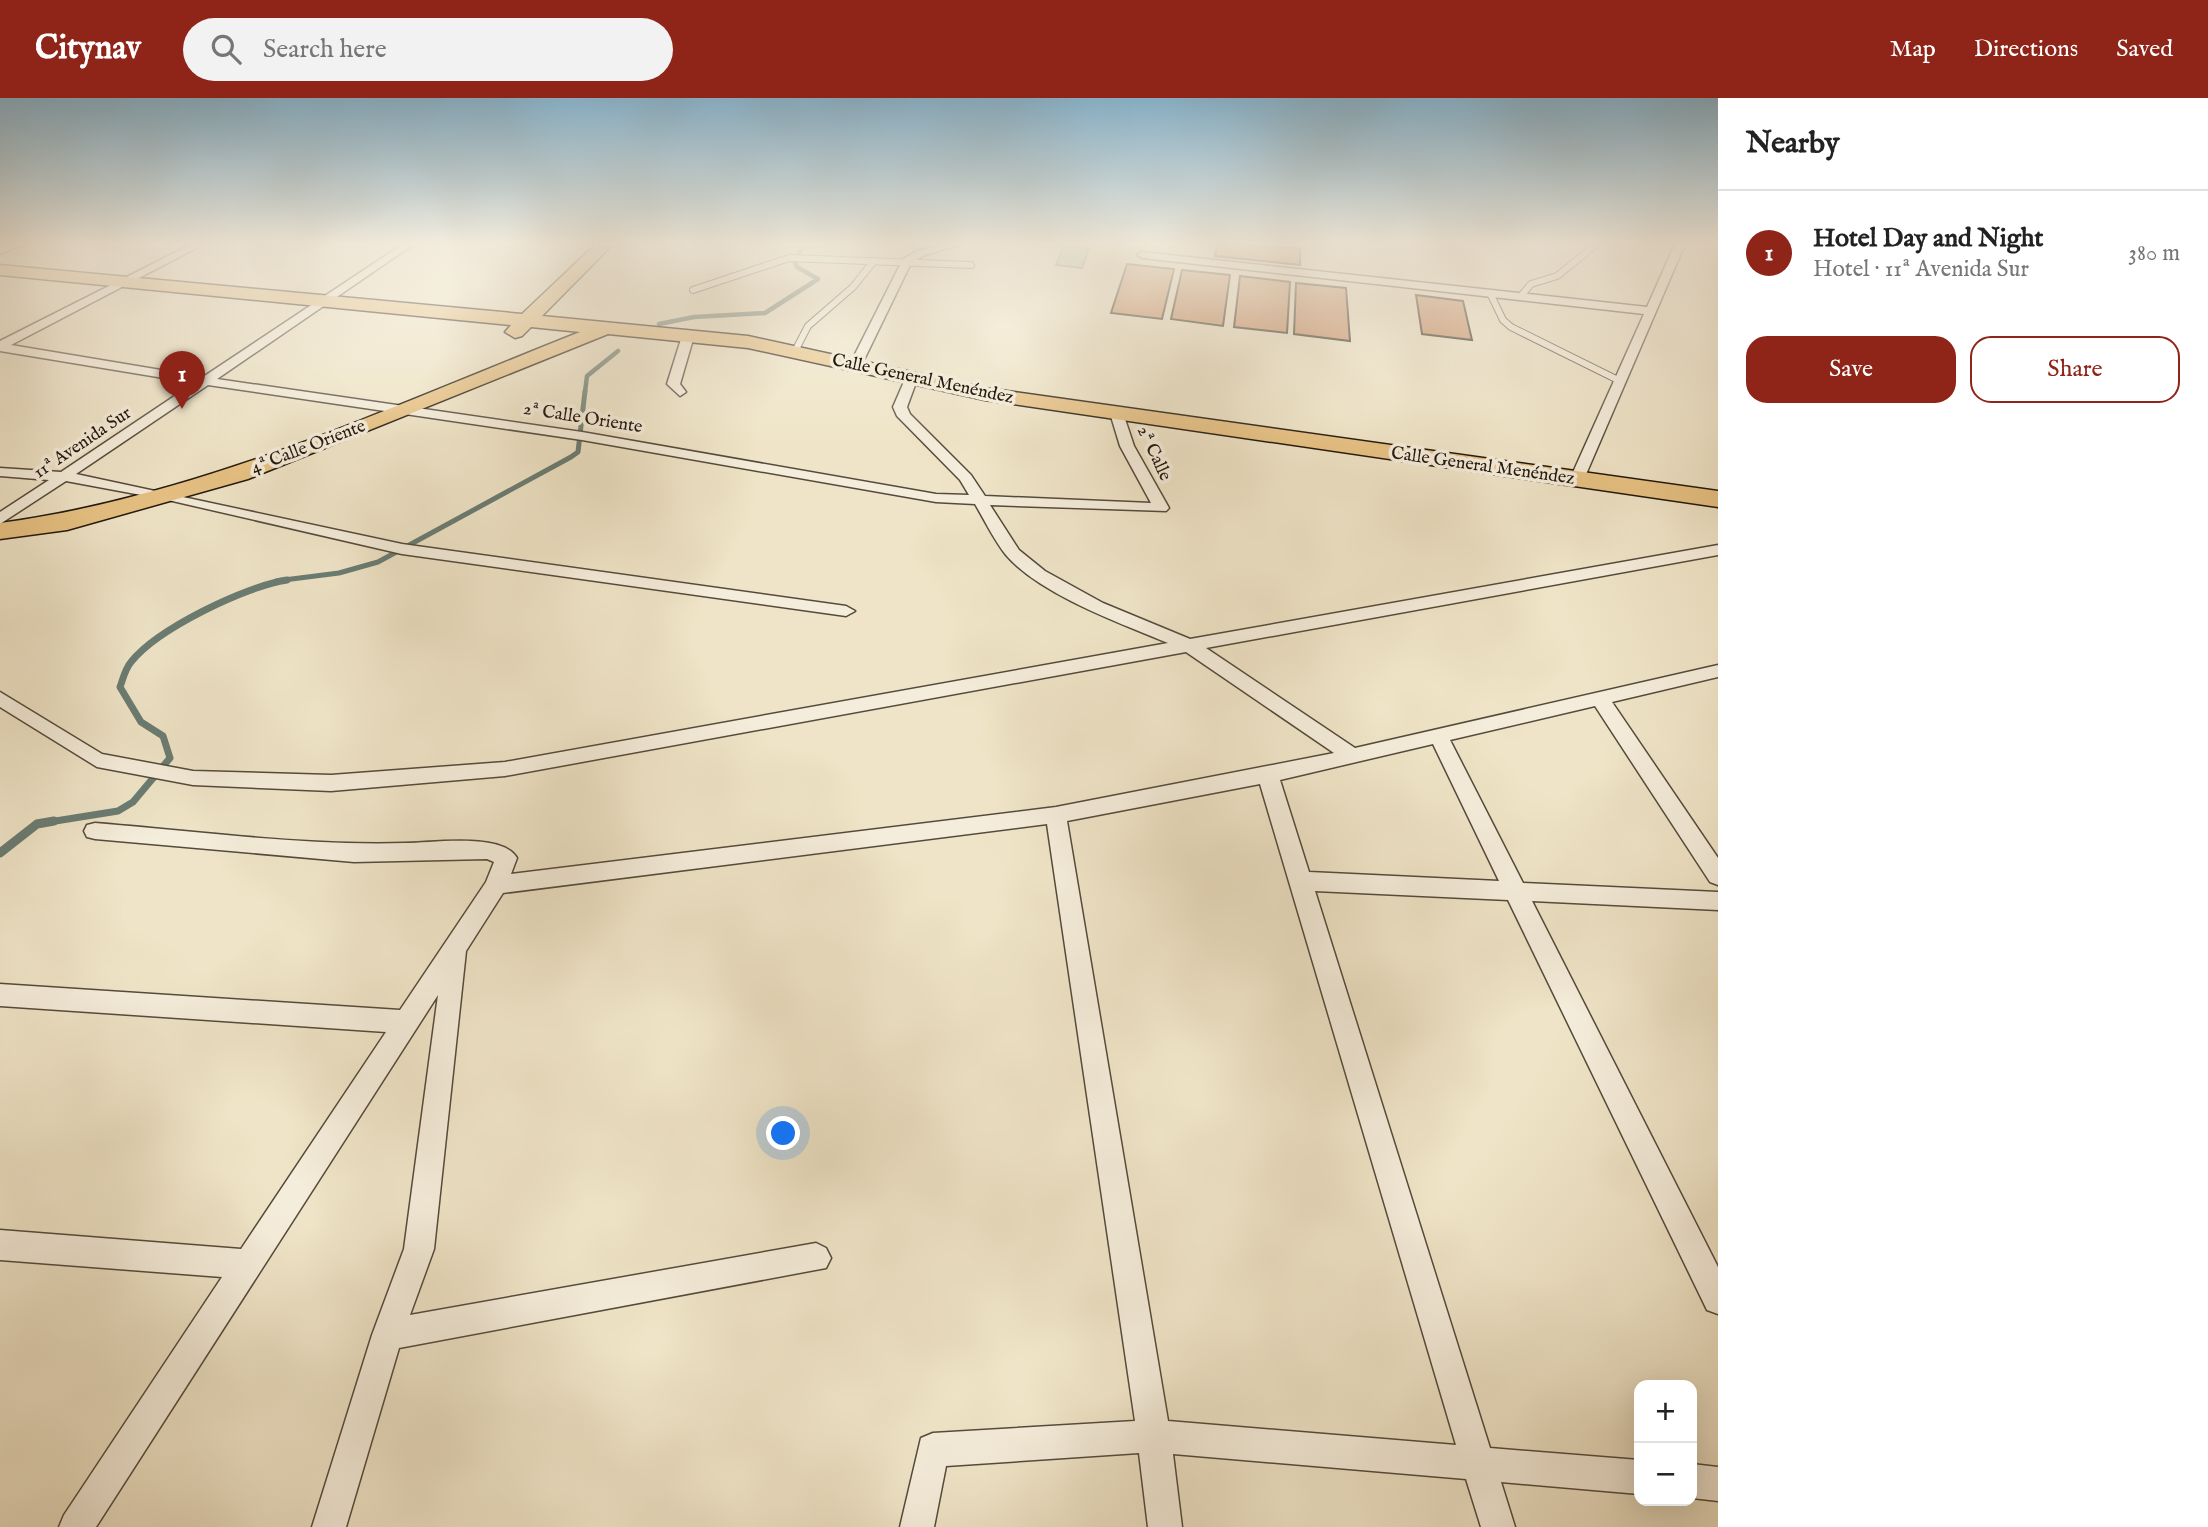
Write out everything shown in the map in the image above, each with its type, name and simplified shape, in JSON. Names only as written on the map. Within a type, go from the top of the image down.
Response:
[{"type":"main road","name":"Calle General Menéndez","points":[[410,311],[688,336],[795,351],[985,394],[1718,499]]},
{"type":"main road","points":[[465,386],[537,311]]},
{"type":"main road","name":"4ª Calle Oriente","points":[[0,531],[68,523],[239,474],[607,328]]},
{"type":"street","points":[[0,346],[68,311]]},
{"type":"street","name":"11ª Avenida Sur","points":[[0,519],[312,311]]},
{"type":"street","points":[[856,365],[883,311]]},
{"type":"street","points":[[1577,479],[1651,311]]},
{"type":"street","points":[[680,392],[673,384],[688,336]]},
{"type":"street","name":"2ª Calle Oriente","points":[[0,346],[205,381],[405,408],[936,498],[1161,508]]},
{"type":"street","points":[[912,377],[900,407],[904,416],[966,478],[1013,553],[1039,574],[1097,607],[1189,646],[1353,756]]},
{"type":"street","name":"2ª Calle","points":[[1117,413],[1127,446],[1161,508]]},
{"type":"street","points":[[0,472],[62,476],[169,496],[402,549],[764,602],[846,611]]},
{"type":"street","points":[[0,698],[97,760],[194,778],[331,783],[505,769],[1718,550]]},
{"type":"street","points":[[496,885],[1056,815],[1268,775],[1718,671]]},
{"type":"street","points":[[1599,697],[1718,876]]},
{"type":"street","points":[[1439,737],[1718,1298]]},
{"type":"street","points":[[1268,775],[1498,1527]]},
{"type":"street","points":[[1056,815],[1154,1436],[1165,1527]]},
{"type":"street","points":[[76,1527],[496,885],[506,858],[490,849],[354,853],[95,831]]},
{"type":"street","points":[[1300,881],[1718,901]]},
{"type":"street","points":[[330,1527],[387,1335],[419,1250],[456,947]]},
{"type":"street","points":[[0,995],[407,1022]]},
{"type":"street","points":[[0,1245],[249,1264]]},
{"type":"street","points":[[387,1335],[816,1258]]},
{"type":"street","points":[[917,1527],[933,1450],[1154,1436],[1634,1477]]},
{"type":"street","points":[[1697,1482],[1718,1484]]},
{"type":"lane","points":[[795,351],[802,344],[808,325],[825,311]]},
{"type":"lane","points":[[1499,311],[1511,327],[1620,382]]},
{"type":"building","points":[[1112,311],[1164,311],[1162,319],[1111,313]]},
{"type":"building","points":[[1173,311],[1225,311],[1223,326],[1171,319]]},
{"type":"building","points":[[1236,311],[1288,311],[1287,333],[1234,327]]},
{"type":"building","points":[[1295,311],[1348,311],[1350,341],[1294,334]]},
{"type":"building","points":[[1418,311],[1465,311],[1472,340],[1422,334]]},
{"type":"waterway","points":[[659,324],[694,317],[769,311]]},
{"type":"waterway","points":[[585,392],[587,376],[618,351]]},
{"type":"waterway","points":[[276,581],[339,573],[378,562],[571,457],[578,452],[585,391]]},
{"type":"waterway","points":[[43,823],[118,811],[133,802],[170,758],[163,736],[141,722],[120,687],[129,665],[143,649],[203,611],[249,591],[287,580]]},
{"type":"waterway","points":[[0,853],[37,824],[54,821]]},
{"type":"place","name":"Hotel Day and Night","points":[[182,409]]}]
